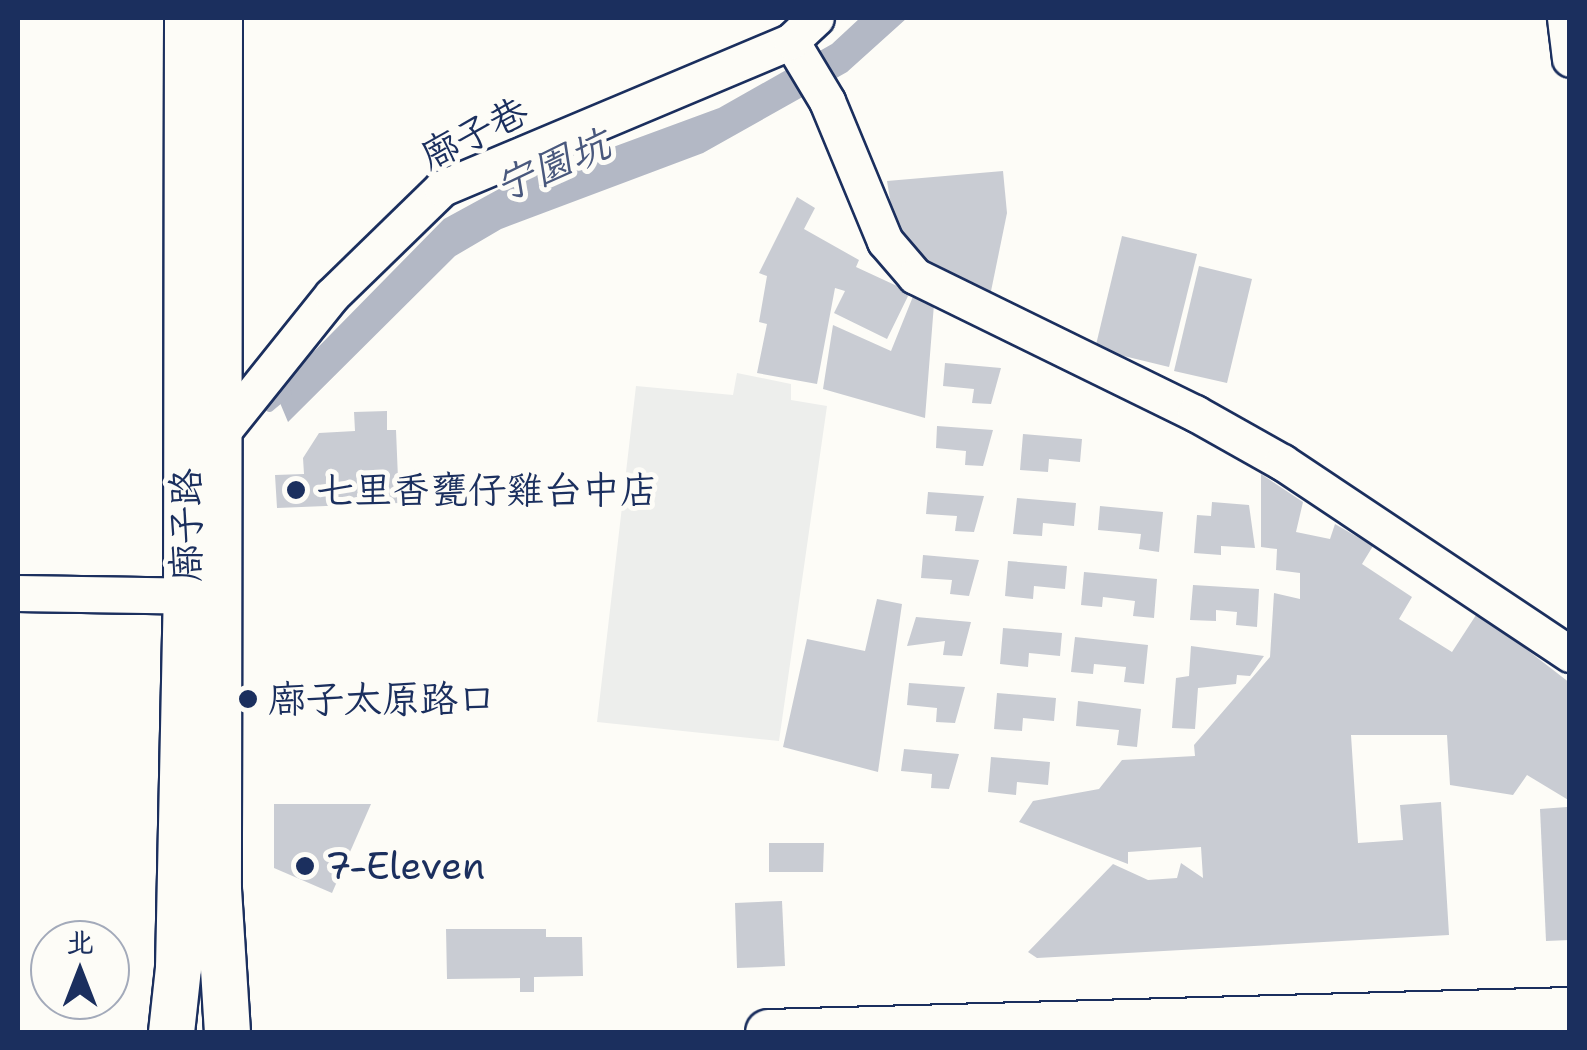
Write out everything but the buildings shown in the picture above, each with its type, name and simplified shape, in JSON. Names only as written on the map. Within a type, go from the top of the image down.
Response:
[{"type":"main road","name":"廍子路","points":[[187,18],[202,436],[202,596],[227,1032]]},
{"type":"main road","name":"廍子路","points":[[202,436],[219,18]]},
{"type":"main road","name":"廍子路","points":[[171,1032],[202,596]]},
{"type":"main road","points":[[768,1032],[1570,1010]]},
{"type":"street","points":[[1565,18],[1570,60]]},
{"type":"street","name":"廍子巷","points":[[202,436],[332,296],[442,188],[802,38]]},
{"type":"street","points":[[802,38],[886,241],[915,276],[1282,462],[1570,654]]},
{"type":"street","points":[[18,593],[202,596]]},
{"type":"shaded area","points":[[860,18],[907,18],[847,72],[703,153],[501,229],[455,256],[288,422],[275,391],[444,219],[499,189],[719,108],[832,44]]},
{"type":"shaded area","points":[[737,373],[791,384],[791,400],[827,406],[779,741],[597,722],[636,386],[733,395]]},
{"type":"waterway","name":"宁園坑","points":[[269,407],[287,392]]},
{"type":"place","name":"七里香甕仔雞台中店","points":[[296,490]]},
{"type":"place","name":"廍子太原路口","points":[[248,699]]},
{"type":"place","name":"7-Eleven","points":[[305,866]]}]
